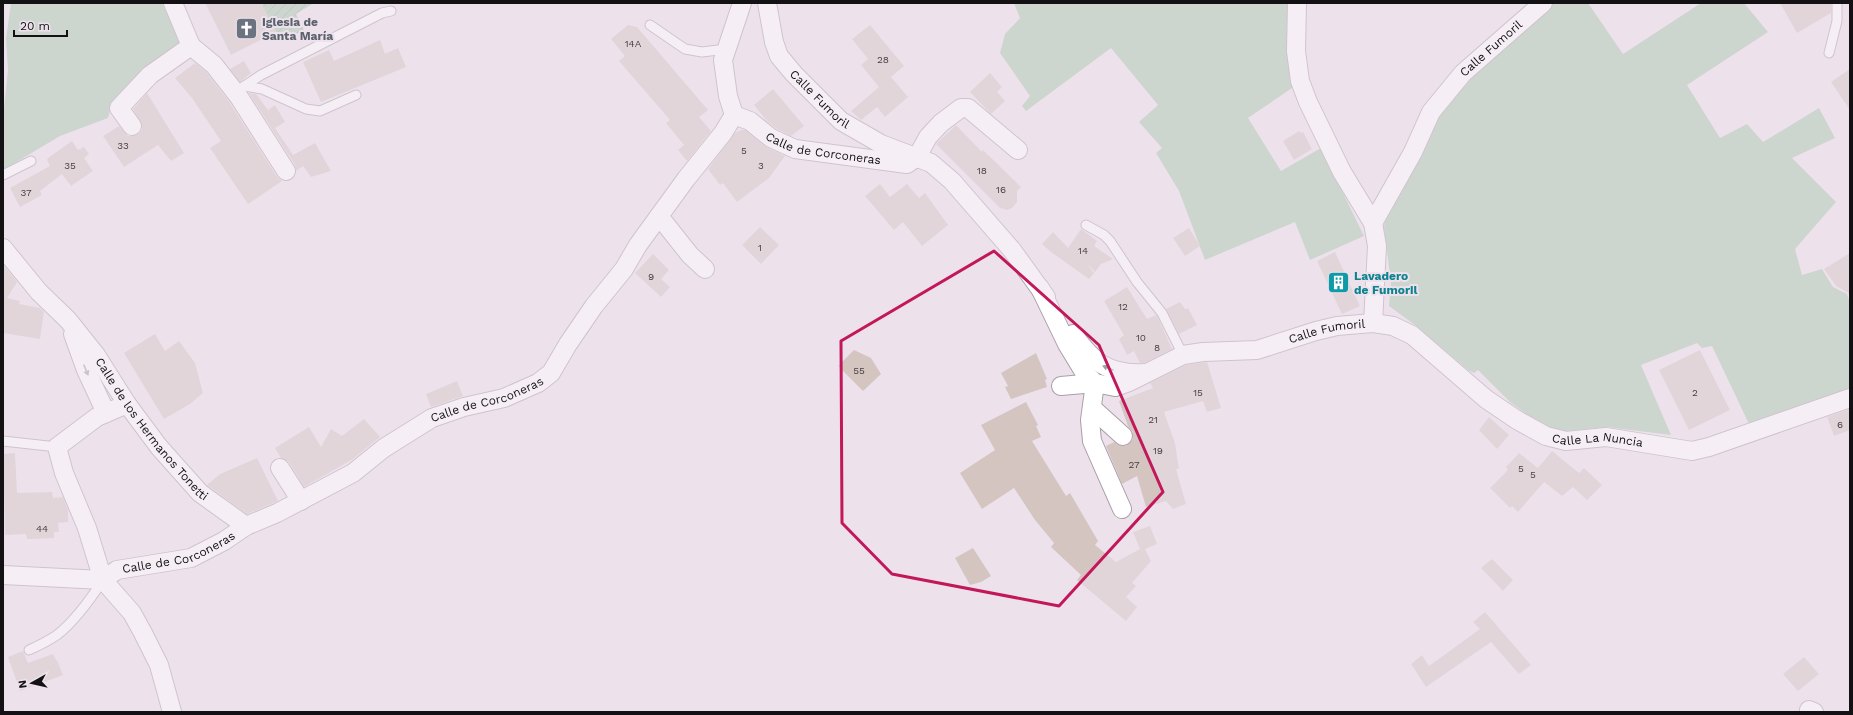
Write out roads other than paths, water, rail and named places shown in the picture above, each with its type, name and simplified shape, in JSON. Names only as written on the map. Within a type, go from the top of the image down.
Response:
[{"type":"street","points":[[173,3],[191,46],[239,87],[286,171]]},
{"type":"street","points":[[734,115],[728,96],[723,60],[742,3]]},
{"type":"street","name":"Calle Fumoril","points":[[767,3],[774,42],[780,56],[794,74],[841,121],[881,144],[901,153],[917,157],[931,163],[952,181],[1012,250],[1082,347],[1096,362],[1109,369],[1126,374],[1146,372]]},
{"type":"street","name":"Calle Fumoril","points":[[1061,386],[1095,383],[1115,387],[1129,382],[1146,372],[1183,355],[1203,352],[1257,350],[1323,329],[1359,323],[1373,323],[1378,246],[1373,223],[1342,172],[1308,102],[1300,81],[1296,51],[1297,3]]},
{"type":"street","name":"Calle Fumoril","points":[[1373,223],[1413,152],[1431,112],[1463,73],[1543,3]]},
{"type":"street","points":[[132,126],[119,108],[150,75],[191,46]]},
{"type":"street","points":[[917,157],[928,137],[941,123],[961,108],[968,108],[975,112],[1018,150]]},
{"type":"street","name":"Calle de Corconeras","points":[[103,580],[117,570],[191,558],[246,526],[301,501],[353,472],[384,448],[432,418],[464,407],[520,393],[538,383],[551,373],[568,344],[594,306],[624,269],[638,245],[723,133],[734,115],[750,121],[771,138],[795,149],[907,164],[917,157]]},
{"type":"street","points":[[659,216],[690,255],[705,269]]},
{"type":"street","name":"Calle de los Hermanos Tonetti","points":[[3,248],[39,292],[68,320],[96,355],[127,404],[159,447],[200,493],[246,526]]},
{"type":"street","name":"Calle Fumoril","points":[[1040,288],[1067,344],[1084,372],[1095,383]]},
{"type":"street","name":"Calle de los Hermanos Tonetti","points":[[68,320],[86,370],[106,413]]},
{"type":"street","name":"Calle La Nuncia","points":[[1373,323],[1393,326],[1412,335],[1486,399],[1517,420],[1546,436],[1566,441],[1606,437],[1692,452],[1850,398]]},
{"type":"street","points":[[1095,383],[1090,429],[1092,441],[1122,509]]},
{"type":"street","points":[[127,404],[97,417],[57,447],[64,473],[87,528],[103,580],[132,613],[143,634],[159,665],[172,712]]},
{"type":"street","points":[[1092,408],[1123,436]]},
{"type":"street","points":[[280,468],[301,501]]},
{"type":"street","points":[[3,575],[103,580]]},
{"type":"lane","points":[[1829,54],[1837,20],[1837,3]]},
{"type":"lane","points":[[239,87],[261,74],[382,13],[391,11]]},
{"type":"lane","points":[[650,25],[685,49],[702,52],[726,49]]},
{"type":"lane","points":[[239,87],[262,89],[306,109],[314,111],[320,110],[356,95]]},
{"type":"lane","points":[[3,175],[31,161]]},
{"type":"lane","points":[[1086,225],[1104,234],[1110,240],[1137,282],[1162,313],[1183,355]]},
{"type":"lane","points":[[3,440],[57,447]]},
{"type":"lane","points":[[29,650],[55,636],[67,626],[93,596],[103,580]]},
{"type":"place","name":"Iglesia de Santa María","points":[[246,29]]},
{"type":"place","name":"Lavadero de Fumoril","points":[[1338,283]]}]
